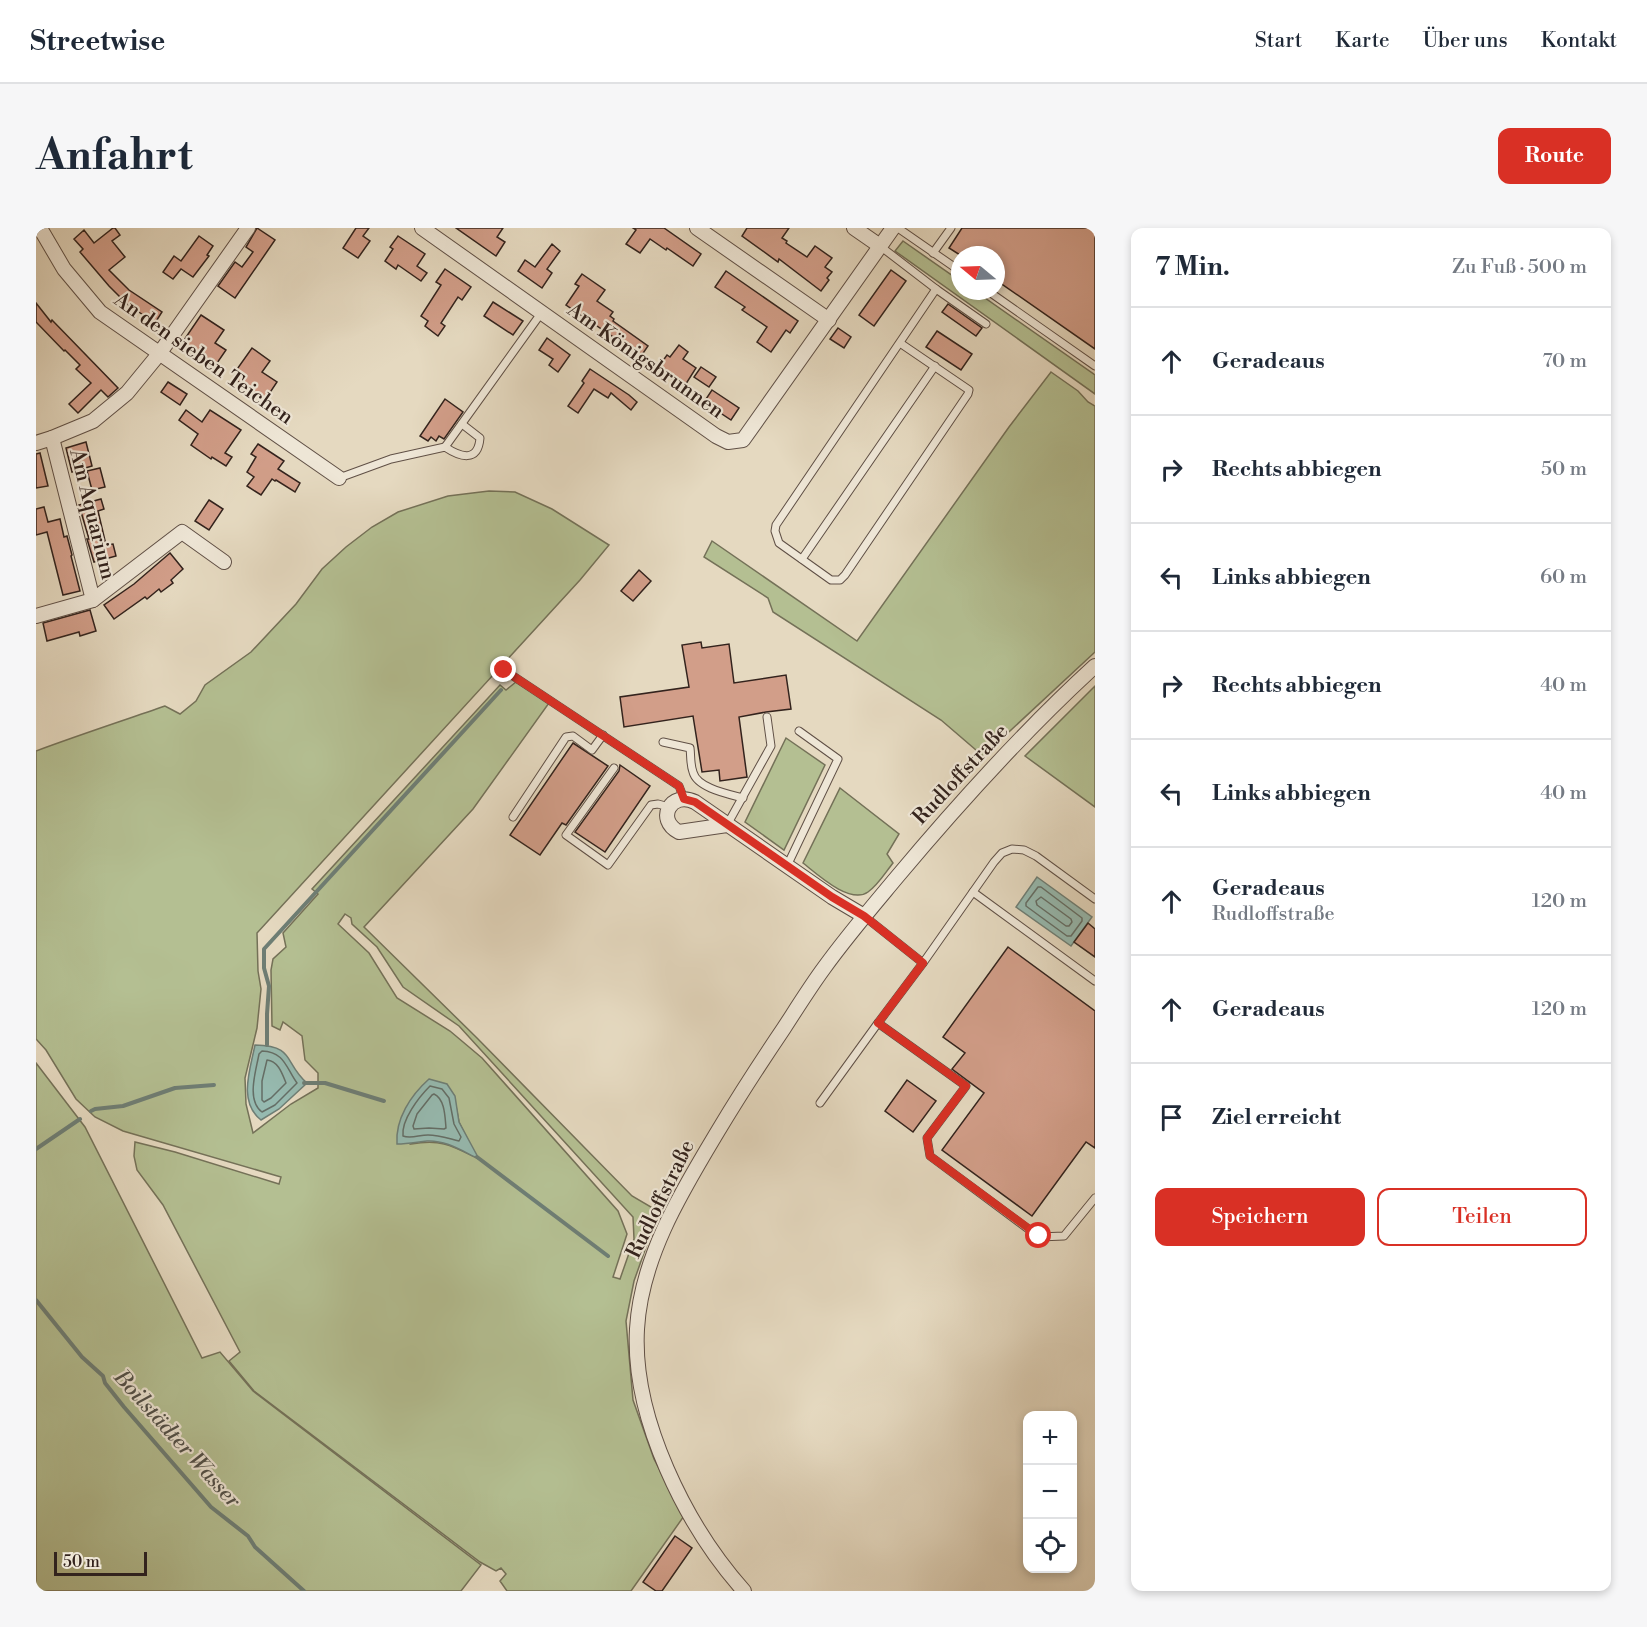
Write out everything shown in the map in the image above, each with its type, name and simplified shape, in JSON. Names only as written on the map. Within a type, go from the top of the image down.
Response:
[{"type":"street","name":"An den sieben Teichen","points":[[40,228],[64,269],[100,312],[339,478]]},
{"type":"street","points":[[36,443],[93,421],[127,393],[159,354],[248,228]]},
{"type":"street","name":"Am Königsbrunnen","points":[[422,228],[716,436],[728,442],[743,440],[893,228]]},
{"type":"street","points":[[697,228],[829,320]]},
{"type":"street","points":[[854,228],[880,246]]},
{"type":"street","name":"Am Aquarium","points":[[52,438],[93,600]]},
{"type":"street","name":"Am Aquarium","points":[[36,616],[93,600],[182,532],[224,562]]},
{"type":"street","name":"Rudloffstraße","points":[[744,1591],[720,1561],[694,1522],[660,1451],[642,1392],[636,1352],[637,1327],[640,1301],[651,1257],[700,1161],[743,1090],[823,969],[864,916],[991,769],[1095,666]]},
{"type":"street","points":[[727,825],[679,832],[674,830],[667,814],[669,807],[679,799],[695,802],[832,897],[864,916]]},
{"type":"lane","points":[[898,228],[951,265]]},
{"type":"lane","points":[[933,253],[951,228]]},
{"type":"lane","points":[[880,246],[986,324]]},
{"type":"lane","points":[[900,343],[969,390],[968,394],[845,575],[840,580],[831,580],[780,543],[776,536],[776,525],[936,289]]},
{"type":"lane","points":[[1001,300],[1095,366]]},
{"type":"lane","points":[[339,478],[391,459],[445,447],[542,312]]},
{"type":"lane","points":[[802,559],[935,366]]},
{"type":"lane","points":[[445,447],[459,455],[468,456],[474,454],[480,447],[480,438],[462,424]]},
{"type":"lane","points":[[504,670],[679,786],[684,799]]},
{"type":"lane","points":[[727,825],[771,746],[767,717]]},
{"type":"lane","points":[[787,866],[838,759],[799,731]]},
{"type":"lane","points":[[513,817],[566,737],[573,736],[592,750],[603,735]]},
{"type":"lane","points":[[663,742],[690,748],[696,780],[714,790],[742,798]]},
{"type":"lane","points":[[614,768],[566,835],[608,865],[651,805],[669,807]]},
{"type":"lane","points":[[820,1103],[1002,853],[1012,849],[1024,850],[1095,899]]},
{"type":"lane","points":[[973,892],[1095,981]]},
{"type":"lane","points":[[864,916],[923,963]]},
{"type":"lane","points":[[878,1023],[966,1086],[927,1138],[930,1156],[1039,1236],[1064,1236],[1095,1198]]},
{"type":"green space","points":[[903,241],[951,275],[951,291],[895,251]]},
{"type":"green space","points":[[964,300],[988,300],[1095,375],[1095,394]]},
{"type":"green space","points":[[1051,372],[1095,406],[1095,652],[983,756],[941,720],[773,612],[768,598],[704,557],[712,541],[857,641],[1009,427]]},
{"type":"green space","points":[[489,491],[515,492],[552,509],[609,545],[580,580],[257,933],[261,989],[257,1028],[245,1078],[246,1104],[253,1133],[291,1104],[318,1088],[318,1073],[305,1060],[302,1036],[283,1022],[280,1030],[272,1026],[271,970],[273,959],[286,947],[283,933],[318,894],[312,889],[500,685],[506,690],[516,682],[549,703],[473,809],[364,927],[632,1196],[651,1207],[656,1219],[634,1281],[626,1321],[633,1400],[654,1459],[684,1516],[631,1591],[507,1591],[500,1581],[506,1574],[501,1568],[496,1571],[480,1562],[254,1391],[229,1361],[240,1352],[163,1205],[137,1170],[134,1156],[135,1142],[279,1184],[281,1177],[123,1131],[95,1117],[76,1099],[46,1050],[36,1039],[36,751],[165,706],[180,714],[196,701],[205,685],[251,652],[296,604],[322,569],[346,547],[372,527],[398,512],[448,496]],"holes":[[[345,914],[351,918],[352,924],[377,947],[403,987],[459,1026],[633,1217],[634,1239],[620,1279],[613,1277],[627,1234],[618,1211],[482,1058],[450,1031],[397,998],[369,953],[338,924]],[[454,1096],[459,1122],[477,1158],[446,1144],[430,1142],[411,1144]]]},
{"type":"green space","points":[[1095,686],[1095,807],[1025,756]]},
{"type":"green space","points":[[786,738],[825,765],[784,850],[745,822]]},
{"type":"green space","points":[[840,788],[899,834],[887,854],[893,863],[875,886],[861,895],[834,887],[803,863]]},
{"type":"green space","points":[[36,1063],[85,1127],[202,1358],[220,1352],[253,1391],[481,1565],[461,1591],[36,1591]]},
{"type":"water","points":[[1037,877],[1092,917],[1071,946],[1016,907]]},
{"type":"water","points":[[255,1045],[277,1048],[283,1052],[307,1083],[279,1109],[261,1120],[254,1113],[248,1095]]},
{"type":"water","points":[[429,1079],[447,1084],[455,1096],[459,1122],[479,1159],[441,1142],[397,1144],[399,1126],[406,1108],[416,1092]]},
{"type":"building","points":[[113,228],[120,235],[112,241],[125,257],[109,270],[129,290],[162,312],[155,323],[127,304],[109,286],[80,252],[83,249],[74,239],[84,230],[94,243]]},
{"type":"building","points":[[257,228],[275,240],[235,298],[218,286],[235,262],[242,267],[253,252],[246,247]]},
{"type":"building","points":[[356,228],[369,228],[363,236],[370,241],[358,258],[343,248]]},
{"type":"building","points":[[456,228],[503,228],[497,237],[505,242],[496,256]]},
{"type":"building","points":[[633,228],[664,228],[701,254],[693,266],[650,239],[640,253],[626,244],[636,230]]},
{"type":"building","points":[[747,228],[789,228],[782,238],[787,241],[786,243],[807,257],[815,246],[832,258],[825,267],[832,272],[821,291],[779,259],[778,262],[742,236]]},
{"type":"building","points":[[962,228],[1095,228],[1095,349],[1005,286],[1005,246],[951,246],[951,249],[949,248]]},
{"type":"building","points":[[199,236],[213,246],[207,255],[209,256],[193,277],[181,269],[173,279],[163,272],[174,256],[181,261]]},
{"type":"building","points":[[398,236],[425,254],[417,266],[427,273],[421,281],[398,265],[396,269],[385,261],[393,249],[390,247]]},
{"type":"building","points":[[552,244],[560,251],[547,269],[552,273],[542,288],[518,271],[525,260],[535,267]]},
{"type":"building","points":[[445,269],[471,287],[462,300],[458,297],[441,323],[445,326],[438,336],[425,326],[428,321],[421,316],[441,285],[436,282]]},
{"type":"building","points":[[891,270],[906,281],[874,326],[859,315]]},
{"type":"building","points":[[726,271],[798,321],[790,333],[786,330],[771,352],[757,342],[767,327],[742,310],[745,307],[715,287]]},
{"type":"building","points":[[582,274],[605,290],[597,301],[613,312],[610,316],[614,319],[613,321],[648,346],[637,362],[621,351],[625,345],[566,305],[579,286],[575,284]]},
{"type":"building","points":[[493,302],[523,321],[513,335],[484,316]]},
{"type":"building","points":[[36,303],[51,322],[52,320],[118,388],[108,397],[101,390],[78,413],[69,404],[91,383],[76,369],[80,365],[36,322]]},
{"type":"building","points":[[948,304],[982,328],[976,336],[942,312]]},
{"type":"building","points":[[201,315],[224,330],[215,343],[226,350],[215,366],[182,343]]},
{"type":"building","points":[[838,328],[851,337],[844,348],[830,339]]},
{"type":"building","points":[[937,331],[972,354],[961,370],[926,347]]},
{"type":"building","points":[[547,338],[570,355],[558,372],[549,365],[553,359],[539,350]]},
{"type":"building","points":[[679,345],[688,352],[683,359],[696,368],[684,387],[657,369],[667,355],[670,357]]},
{"type":"building","points":[[252,348],[270,361],[262,372],[277,382],[265,400],[233,378]]},
{"type":"building","points":[[701,367],[716,377],[709,387],[694,377]]},
{"type":"building","points":[[590,369],[637,402],[631,410],[611,393],[608,398],[594,389],[578,413],[568,406],[584,383],[582,381]]},
{"type":"building","points":[[168,382],[187,394],[180,405],[161,392]]},
{"type":"building","points":[[712,390],[739,408],[731,420],[704,402]]},
{"type":"building","points":[[445,399],[463,412],[444,439],[439,436],[436,441],[431,437],[428,441],[420,436]]},
{"type":"building","points":[[186,410],[202,422],[210,410],[241,430],[225,453],[232,457],[226,466],[191,445],[198,434],[179,420]]},
{"type":"building","points":[[86,442],[92,466],[72,472],[66,448]]},
{"type":"building","points":[[258,444],[284,461],[278,469],[300,483],[295,492],[272,479],[261,495],[247,486],[254,477],[247,472],[256,457],[251,454]]},
{"type":"building","points":[[40,453],[48,486],[36,488],[36,454]]},
{"type":"building","points":[[100,468],[105,487],[92,490],[87,471]]},
{"type":"building","points":[[101,499],[104,509],[98,511],[106,545],[113,544],[116,556],[94,562],[79,505]]},
{"type":"building","points":[[209,500],[223,509],[209,530],[195,521]]},
{"type":"building","points":[[44,507],[48,522],[60,519],[64,537],[67,536],[80,591],[63,595],[47,532],[36,535],[36,509]]},
{"type":"building","points":[[170,553],[183,569],[171,580],[173,583],[161,592],[159,589],[147,599],[145,597],[114,619],[104,605],[134,584]]},
{"type":"building","points":[[639,570],[651,581],[633,601],[621,591]]},
{"type":"building","points":[[90,610],[96,631],[80,636],[79,632],[47,641],[43,623]]},
{"type":"building","points":[[701,642],[702,648],[729,644],[734,683],[786,675],[791,709],[739,717],[747,777],[720,781],[719,770],[702,772],[693,716],[624,727],[620,697],[689,687],[682,645]]},
{"type":"building","points":[[573,743],[608,766],[566,825],[562,823],[540,855],[510,835]]},
{"type":"building","points":[[620,765],[650,786],[605,852],[575,832],[619,771]]},
{"type":"building","points":[[1088,923],[1095,929],[1095,957],[1074,942]]},
{"type":"building","points":[[1008,947],[1095,1011],[1095,1148],[1086,1142],[1032,1216],[942,1150],[984,1093],[952,1069],[965,1053],[943,1037]]},
{"type":"building","points":[[907,1080],[936,1101],[913,1132],[885,1111]]},
{"type":"building","points":[[675,1536],[692,1548],[662,1591],[656,1591],[643,1582]]},
{"type":"waterway","points":[[267,1045],[269,986],[264,968],[264,949],[501,690]]},
{"type":"waterway","points":[[304,1083],[325,1083],[384,1101]]},
{"type":"waterway","points":[[91,1111],[123,1106],[175,1088],[214,1085]]},
{"type":"waterway","points":[[36,1149],[80,1119]]},
{"type":"waterway","points":[[477,1157],[608,1256]]},
{"type":"waterway","name":"Boilstädter Wasser","points":[[36,1300],[82,1357],[103,1376],[105,1383],[124,1407],[211,1507],[248,1536],[255,1547],[304,1591]]},
{"type":"route","points":[[504,670],[679,786],[684,799],[695,802],[832,897],[864,916],[923,963],[878,1023],[966,1086],[927,1138],[930,1156],[1039,1236]]}]
